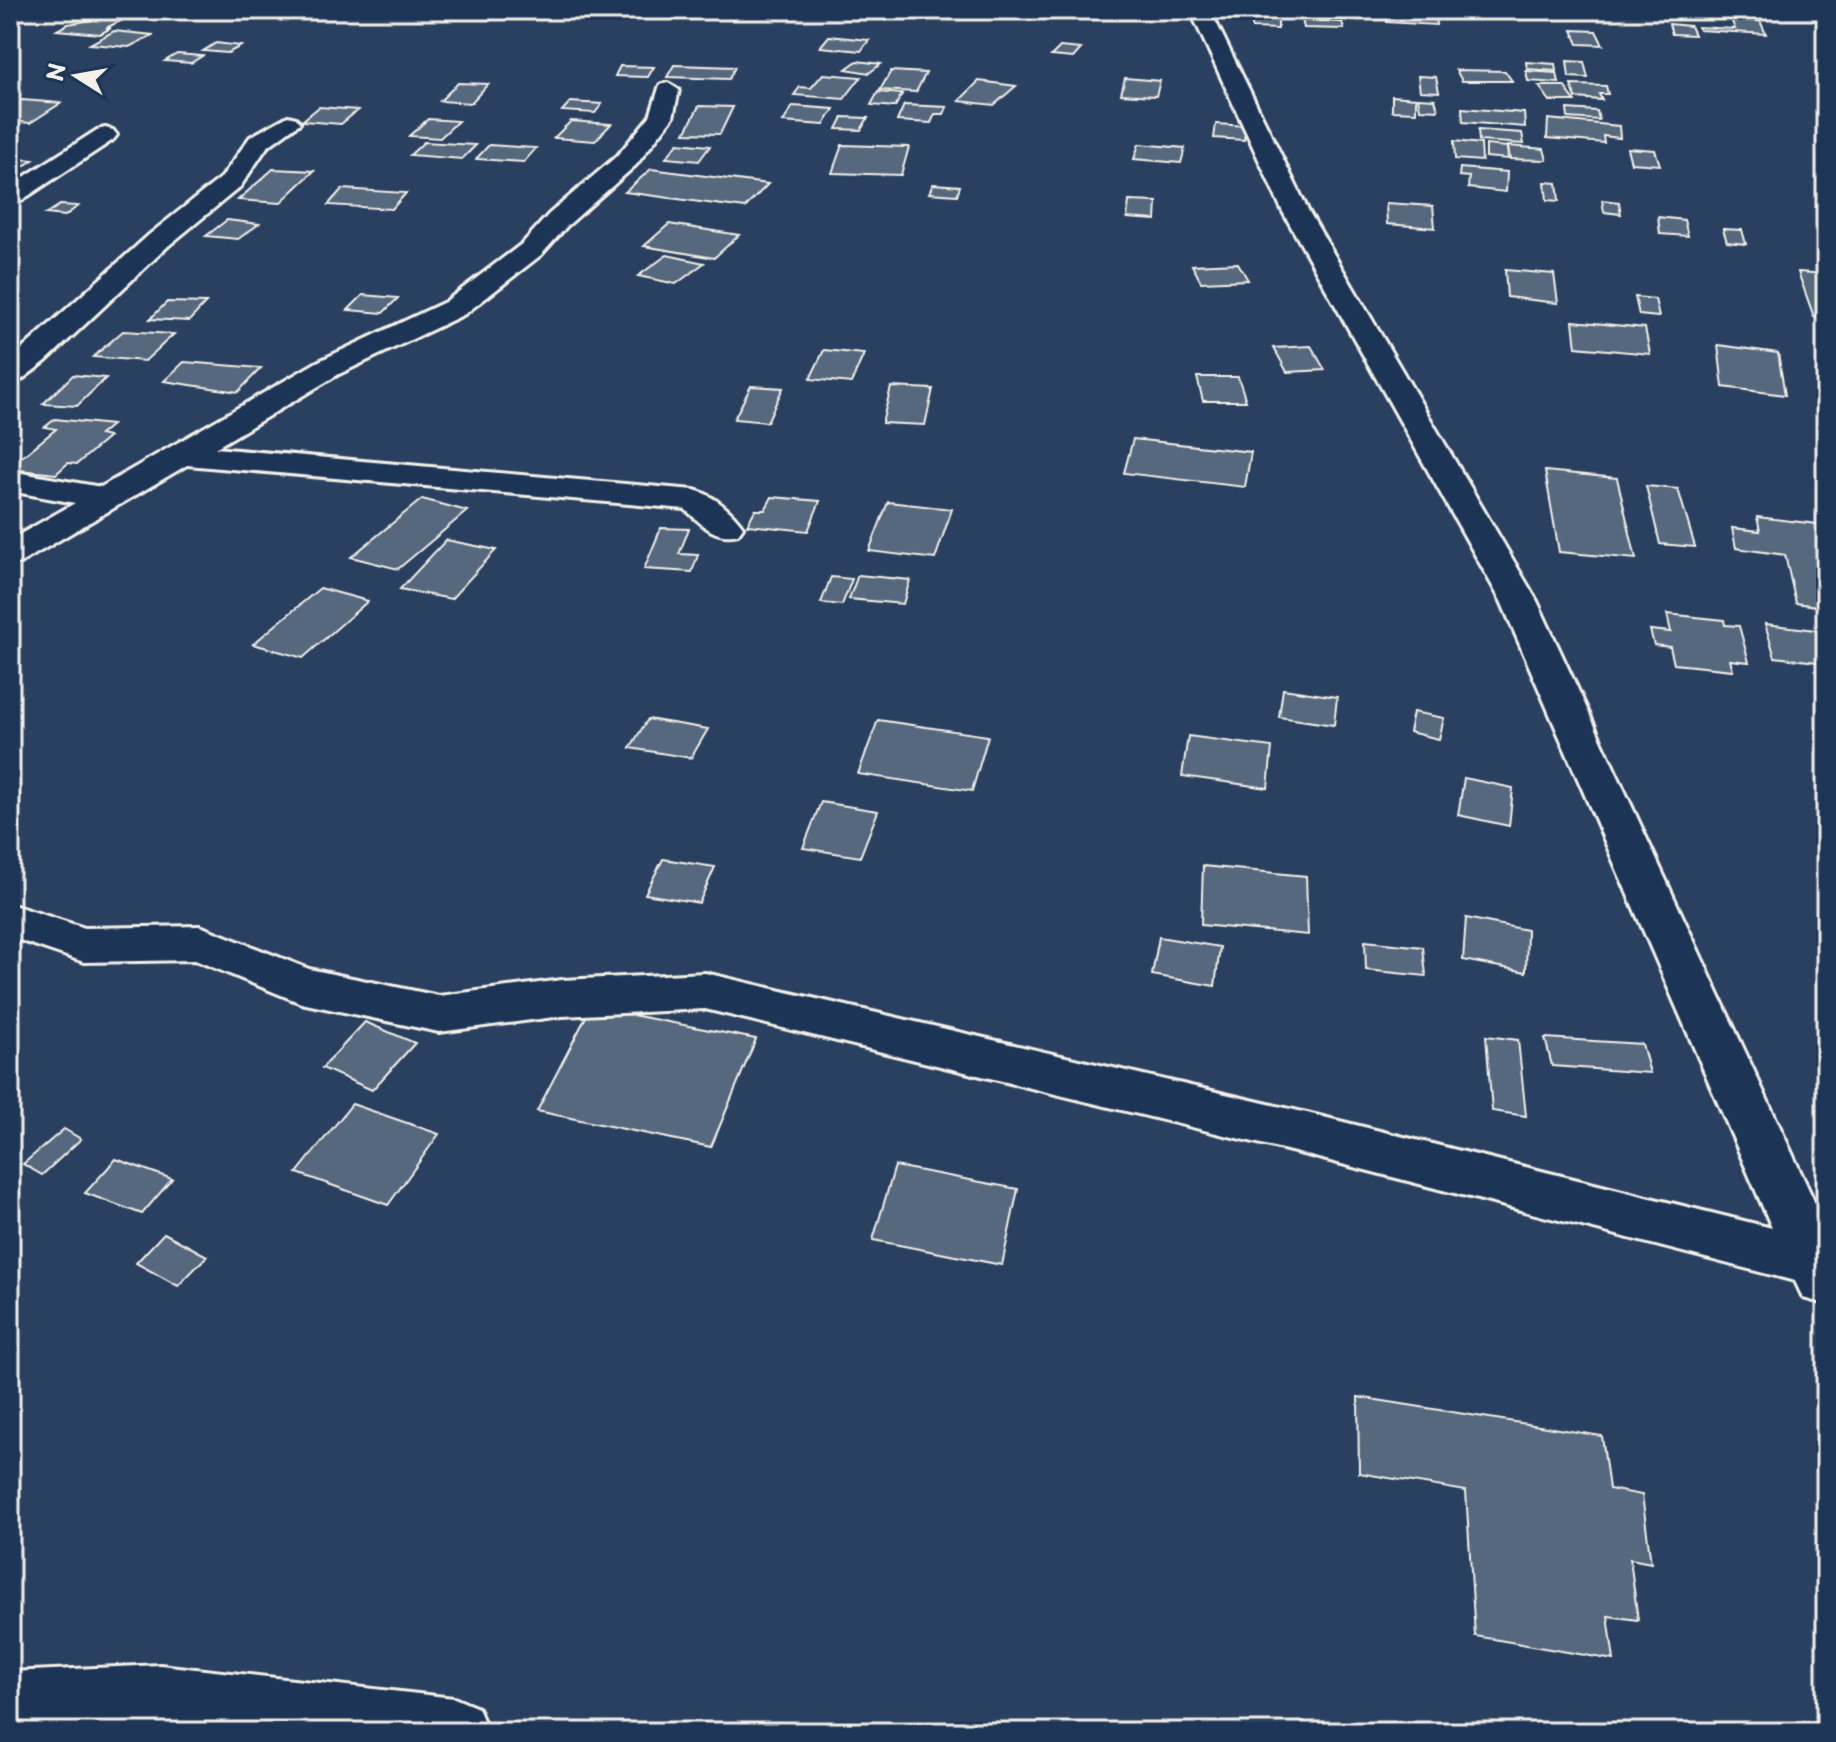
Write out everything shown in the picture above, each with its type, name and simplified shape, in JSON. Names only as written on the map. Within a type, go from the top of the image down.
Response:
[{"type":"street","points":[[1200,10],[1296,212],[1519,601],[1820,1274]]},
{"type":"street","points":[[10,555],[177,454],[328,368],[455,308],[532,249],[558,220],[627,160],[661,117],[668,90]]},
{"type":"street","points":[[10,374],[36,355],[159,240],[231,182],[258,142],[288,123]]},
{"type":"street","points":[[10,197],[105,135]]},
{"type":"street","points":[[177,454],[694,500],[726,527]]},
{"type":"street","points":[[10,481],[104,498]]},
{"type":"street","points":[[10,920],[84,945],[200,943],[301,985],[439,1014],[562,998],[705,991],[1307,1134],[1820,1274]]},
{"type":"street","points":[[10,1706],[160,1698],[454,1732]]},
{"type":"building","points":[[1289,10],[1324,10],[1322,18],[1288,15]]},
{"type":"building","points":[[1386,10],[1435,12],[1436,25],[1387,22]]},
{"type":"building","points":[[110,11],[137,13],[100,34],[57,30],[68,24],[92,20]]},
{"type":"building","points":[[1252,17],[1278,18],[1278,29],[1252,28]]},
{"type":"building","points":[[1731,19],[1760,21],[1766,34],[1699,30],[1698,27],[1735,29]]},
{"type":"building","points":[[1302,20],[1342,22],[1344,29],[1304,28]]},
{"type":"building","points":[[1669,24],[1690,26],[1694,35],[1672,34]]},
{"type":"building","points":[[1572,30],[1596,31],[1603,45],[1578,44]]},
{"type":"building","points":[[114,31],[153,35],[129,47],[90,44]]},
{"type":"building","points":[[829,36],[869,40],[861,51],[820,47]]},
{"type":"building","points":[[216,43],[241,46],[228,53],[203,51]]},
{"type":"building","points":[[1060,47],[1081,49],[1073,58],[1051,56]]},
{"type":"building","points":[[177,54],[202,56],[191,63],[165,61]]},
{"type":"building","points":[[857,61],[881,64],[869,73],[846,69]]},
{"type":"building","points":[[1567,61],[1584,62],[1588,78],[1569,77]]},
{"type":"building","points":[[1526,62],[1555,64],[1556,71],[1527,69]]},
{"type":"building","points":[[674,65],[735,67],[729,79],[667,77]]},
{"type":"building","points":[[620,66],[654,67],[648,77],[615,76]]},
{"type":"building","points":[[1456,70],[1505,71],[1512,81],[1462,81]]},
{"type":"building","points":[[891,71],[926,73],[916,92],[880,90]]},
{"type":"building","points":[[1526,71],[1557,73],[1559,83],[1528,81]]},
{"type":"building","points":[[823,74],[861,77],[844,99],[794,95],[800,87],[811,88]]},
{"type":"building","points":[[1418,76],[1436,77],[1439,92],[1420,91]]},
{"type":"building","points":[[1125,78],[1160,81],[1156,96],[1121,94]]},
{"type":"building","points":[[979,81],[1016,86],[994,105],[959,101]]},
{"type":"building","points":[[458,83],[488,84],[471,103],[440,101]]},
{"type":"building","points":[[1571,85],[1606,86],[1608,94],[1599,94],[1602,100],[1576,98]]},
{"type":"building","points":[[1539,86],[1564,86],[1575,101],[1550,101]]},
{"type":"building","points":[[878,92],[902,94],[895,107],[871,105]]},
{"type":"building","points":[[1392,96],[1416,98],[1416,112],[1392,111]]},
{"type":"building","points":[[1418,98],[1435,99],[1438,110],[1420,109]]},
{"type":"building","points":[[22,100],[61,103],[30,123],[10,121],[10,108]]},
{"type":"building","points":[[570,102],[602,104],[595,113],[562,111]]},
{"type":"building","points":[[904,105],[947,107],[944,114],[935,114],[931,123],[897,121]]},
{"type":"building","points":[[699,106],[733,107],[720,134],[685,133]]},
{"type":"building","points":[[793,106],[834,109],[824,125],[783,122]]},
{"type":"building","points":[[319,107],[358,110],[341,124],[302,121]]},
{"type":"building","points":[[1462,108],[1524,113],[1525,127],[1463,122]]},
{"type":"building","points":[[1567,109],[1597,111],[1599,120],[1568,118]]},
{"type":"building","points":[[843,117],[868,118],[861,130],[837,129]]},
{"type":"building","points":[[428,119],[458,121],[440,138],[409,136]]},
{"type":"building","points":[[1548,119],[1619,126],[1620,138],[1603,136],[1604,143],[1547,138]]},
{"type":"building","points":[[571,121],[611,124],[595,141],[554,138]]},
{"type":"building","points":[[1216,124],[1246,126],[1244,140],[1214,138]]},
{"type":"building","points":[[1478,130],[1522,133],[1524,144],[1479,141]]},
{"type":"building","points":[[1454,141],[1481,144],[1482,161],[1455,159]]},
{"type":"building","points":[[424,142],[476,145],[462,159],[410,155]]},
{"type":"building","points":[[678,143],[710,146],[699,161],[666,158]]},
{"type":"building","points":[[1139,144],[1185,148],[1181,163],[1134,159]]},
{"type":"building","points":[[489,145],[536,148],[524,162],[476,159]]},
{"type":"building","points":[[842,145],[909,147],[901,175],[832,173]]},
{"type":"building","points":[[1486,145],[1507,147],[1508,159],[1486,157]]},
{"type":"building","points":[[1508,146],[1544,149],[1547,160],[1510,159]]},
{"type":"building","points":[[1627,148],[1655,150],[1660,165],[1631,163]]},
{"type":"building","points":[[10,158],[33,160],[10,175]]},
{"type":"building","points":[[1460,168],[1507,172],[1506,192],[1468,188],[1469,177],[1459,176]]},
{"type":"building","points":[[273,169],[314,171],[280,203],[238,200]]},
{"type":"building","points":[[651,169],[768,184],[745,208],[625,192]]},
{"type":"building","points":[[1545,182],[1557,183],[1559,201],[1547,200]]},
{"type":"building","points":[[933,184],[960,186],[957,195],[929,193]]},
{"type":"building","points":[[342,189],[406,193],[392,209],[328,205]]},
{"type":"building","points":[[1602,200],[1619,202],[1621,214],[1604,212]]},
{"type":"building","points":[[1129,201],[1157,202],[1156,220],[1127,218]]},
{"type":"building","points":[[1386,203],[1433,206],[1435,228],[1387,224]]},
{"type":"building","points":[[60,205],[78,206],[65,216],[46,214]]},
{"type":"building","points":[[1658,217],[1684,220],[1688,236],[1660,234]]},
{"type":"building","points":[[227,220],[259,224],[238,239],[206,236]]},
{"type":"building","points":[[669,224],[739,235],[714,258],[644,246]]},
{"type":"building","points":[[1723,229],[1742,230],[1746,244],[1727,242]]},
{"type":"building","points":[[667,255],[704,263],[676,284],[638,276]]},
{"type":"building","points":[[1238,263],[1248,280],[1201,282],[1192,265]]},
{"type":"building","points":[[1505,270],[1554,274],[1558,303],[1507,297]]},
{"type":"building","points":[[1798,272],[1826,274],[1826,318],[1814,317]]},
{"type":"building","points":[[363,295],[398,298],[383,313],[348,310]]},
{"type":"building","points":[[1635,297],[1655,299],[1659,317],[1639,315]]},
{"type":"building","points":[[167,302],[206,303],[189,321],[150,319]]},
{"type":"building","points":[[1573,321],[1645,328],[1650,354],[1576,347]]},
{"type":"building","points":[[123,331],[174,334],[145,361],[93,357]]},
{"type":"building","points":[[1718,345],[1778,353],[1785,395],[1723,387]]},
{"type":"building","points":[[1311,346],[1325,370],[1287,372],[1274,348]]},
{"type":"building","points":[[824,350],[864,354],[851,383],[810,379]]},
{"type":"building","points":[[184,362],[261,368],[238,392],[164,381]]},
{"type":"building","points":[[73,375],[106,378],[77,406],[43,404]]},
{"type":"building","points":[[1197,377],[1238,377],[1246,401],[1203,401]]},
{"type":"building","points":[[751,386],[783,388],[767,422],[734,419]]},
{"type":"building","points":[[891,387],[933,389],[925,425],[882,423]]},
{"type":"building","points":[[55,419],[112,425],[100,435],[109,437],[77,464],[68,463],[56,474],[10,469],[10,458],[23,456],[56,429],[45,427]]},
{"type":"building","points":[[1133,439],[1251,452],[1245,487],[1124,473]]},
{"type":"building","points":[[1545,471],[1617,478],[1636,559],[1559,552]]},
{"type":"building","points":[[1646,486],[1678,489],[1695,547],[1660,544]]},
{"type":"building","points":[[772,497],[820,501],[808,531],[747,525],[755,510],[765,510]]},
{"type":"building","points":[[422,499],[467,511],[398,569],[351,557]]},
{"type":"building","points":[[888,502],[952,509],[935,559],[869,551]]},
{"type":"building","points":[[1757,517],[1826,525],[1826,617],[1823,607],[1796,603],[1785,555],[1736,548],[1732,528],[1760,531]]},
{"type":"building","points":[[661,528],[689,529],[679,554],[698,555],[692,572],[644,569]]},
{"type":"building","points":[[446,540],[496,550],[451,599],[400,589]]},
{"type":"building","points":[[858,575],[910,580],[903,604],[849,599]]},
{"type":"building","points":[[831,577],[852,579],[842,605],[821,603]]},
{"type":"building","points":[[320,588],[368,601],[303,658],[253,644]]},
{"type":"building","points":[[1667,614],[1724,620],[1725,625],[1739,626],[1749,662],[1730,660],[1733,670],[1674,664],[1670,647],[1654,645],[1650,630],[1671,632]]},
{"type":"building","points":[[1765,624],[1816,630],[1826,663],[1775,657]]},
{"type":"building","points":[[1283,689],[1337,697],[1334,725],[1279,717]]},
{"type":"building","points":[[1413,712],[1444,718],[1439,739],[1409,732]]},
{"type":"building","points":[[648,719],[708,729],[691,758],[630,748]]},
{"type":"building","points":[[878,720],[988,736],[972,791],[858,774]]},
{"type":"building","points":[[1188,736],[1272,747],[1268,788],[1182,776]]},
{"type":"building","points":[[1464,778],[1513,788],[1509,826],[1458,815]]},
{"type":"building","points":[[821,802],[878,811],[860,857],[803,848]]},
{"type":"building","points":[[663,859],[715,867],[699,903],[645,894]]},
{"type":"building","points":[[1203,866],[1306,876],[1308,935],[1201,925]]},
{"type":"building","points":[[1466,918],[1527,930],[1526,972],[1463,960]]},
{"type":"building","points":[[1159,937],[1220,947],[1215,986],[1152,975]]},
{"type":"building","points":[[1365,941],[1423,947],[1426,976],[1366,970]]},
{"type":"building","points":[[591,1007],[756,1039],[711,1147],[537,1111]]},
{"type":"building","points":[[365,1022],[415,1043],[372,1090],[322,1068]]},
{"type":"building","points":[[1486,1036],[1518,1040],[1526,1116],[1492,1111]]},
{"type":"building","points":[[1545,1038],[1642,1044],[1650,1073],[1552,1066]]},
{"type":"building","points":[[352,1104],[439,1134],[388,1205],[297,1173]]},
{"type":"building","points":[[64,1129],[81,1139],[42,1175],[23,1164]]},
{"type":"building","points":[[116,1159],[172,1179],[142,1214],[85,1193]]},
{"type":"building","points":[[895,1166],[1018,1189],[1002,1265],[873,1240]]},
{"type":"building","points":[[164,1233],[207,1256],[178,1286],[136,1263]]},
{"type":"building","points":[[1358,1397],[1602,1436],[1609,1489],[1642,1495],[1651,1563],[1630,1559],[1638,1620],[1608,1616],[1614,1660],[1475,1636],[1466,1491],[1359,1473]]}]
